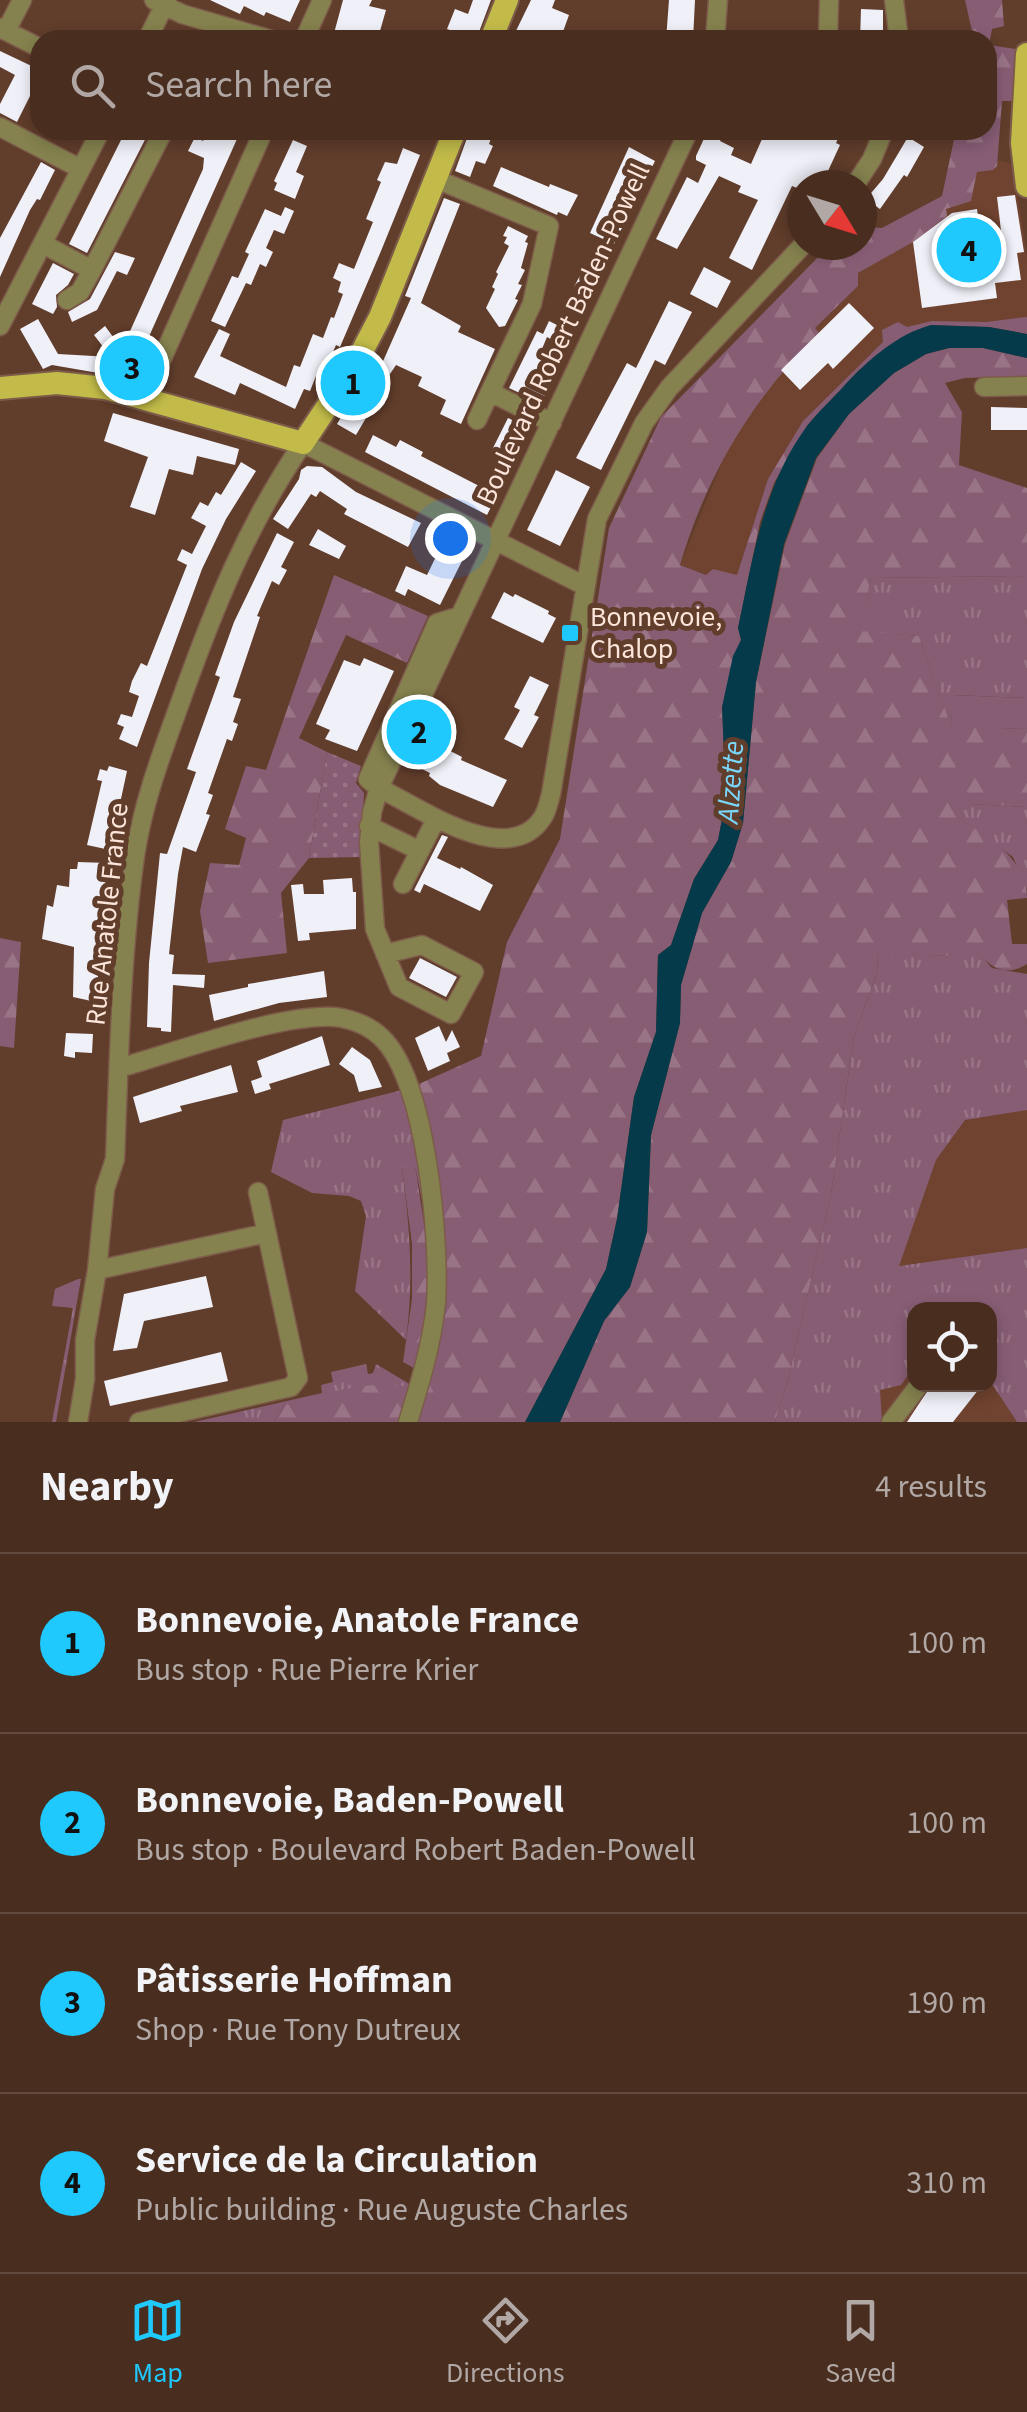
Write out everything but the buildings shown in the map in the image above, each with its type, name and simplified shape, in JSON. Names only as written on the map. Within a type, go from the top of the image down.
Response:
[{"type":"main road","points":[[495,30],[507,0]]},
{"type":"main road","points":[[1027,54],[1022,143],[1027,186]]},
{"type":"main road","points":[[0,388],[57,383],[86,385],[303,442],[356,363],[380,318],[451,140]]},
{"type":"street","points":[[22,0],[3,30],[30,43]]},
{"type":"street","points":[[308,30],[322,0]]},
{"type":"street","points":[[716,30],[718,0]]},
{"type":"street","points":[[828,0],[828,30]]},
{"type":"street","points":[[894,0],[898,30]]},
{"type":"street","points":[[151,30],[162,2],[243,30]]},
{"type":"street","points":[[0,127],[82,168]]},
{"type":"street","points":[[0,326],[96,140]]},
{"type":"street","points":[[67,300],[80,292],[159,140]]},
{"type":"street","points":[[144,399],[260,140]]},
{"type":"street","name":"Boulevard Robert Baden-Powell","points":[[386,954],[422,945],[474,972],[451,1014],[399,987],[375,929],[369,826],[380,788],[368,779],[437,623],[460,616],[685,140]]},
{"type":"street","points":[[865,170],[880,140]]},
{"type":"street","points":[[436,179],[549,226],[532,304],[476,420]]},
{"type":"street","points":[[43,244],[92,270]]},
{"type":"street","points":[[380,788],[479,837],[502,841],[525,834],[543,818],[552,794],[597,519],[644,423],[669,388],[790,260]]},
{"type":"street","points":[[984,387],[1027,386]]},
{"type":"street","points":[[490,392],[552,423]]},
{"type":"street","points":[[303,442],[585,586]]},
{"type":"street","name":"Rue Anatole France","points":[[78,1422],[105,1189],[115,1159],[129,916],[146,797],[236,555],[303,442]]},
{"type":"street","points":[[369,826],[420,851]]},
{"type":"street","points":[[403,884],[432,827]]},
{"type":"street","points":[[120,1068],[291,1020],[323,1016],[346,1019],[382,1038],[410,1088],[430,1179],[435,1242],[436,1302],[431,1337],[408,1422]]},
{"type":"street","points":[[139,1422],[292,1386],[298,1378],[258,1192]]},
{"type":"street","points":[[97,1270],[267,1234]]},
{"type":"street","points":[[890,1422],[914,1392]]},
{"type":"shaded area","points":[[998,160],[1013,164],[1027,257],[1027,317],[883,342],[803,421],[768,479],[737,575],[707,575],[680,565],[726,453],[752,407],[781,370],[818,332],[815,328],[858,286],[858,273],[913,242],[977,172],[997,166]]},
{"type":"shaded area","points":[[1027,1110],[1027,1248],[898,1266],[936,1160],[965,1120]]},
{"type":"shaded area","points":[[907,1377],[907,1392],[997,1392],[1017,1422],[882,1422],[879,1390],[901,1385]]},
{"type":"green space","points":[[965,0],[1002,0],[1004,26],[972,30]]},
{"type":"green space","points":[[997,46],[1015,49],[1013,101],[1002,101],[997,166],[977,172],[971,201],[946,209],[947,216],[913,242],[858,273],[858,286],[815,328],[819,333],[773,384],[734,440],[691,532],[680,565],[706,575],[713,569],[737,575],[768,479],[803,421],[883,342],[882,330],[898,322],[907,327],[932,321],[986,322],[1027,317],[1027,334],[989,327],[931,325],[859,370],[807,426],[774,483],[760,522],[738,628],[741,639],[722,707],[726,799],[718,840],[694,879],[671,945],[658,955],[656,1032],[634,1097],[606,1269],[525,1422],[274,1422],[284,1405],[333,1392],[384,1385],[418,1389],[423,1373],[403,1362],[412,1299],[412,1244],[402,1168],[415,1165],[434,1289],[410,1088],[481,1056],[507,942],[560,839],[609,528],[661,417],[815,260],[877,260],[877,228],[942,196],[954,140],[997,140]]},
{"type":"green space","points":[[949,348],[983,348],[1027,358],[1027,376],[965,378],[945,383],[962,412],[959,465],[1027,488],[1027,576],[871,578],[859,631],[919,636],[951,726],[1027,729],[1027,807],[971,804],[958,769],[958,817],[993,841],[1020,871],[1027,898],[1007,900],[1012,944],[1027,944],[1027,964],[1002,970],[988,963],[969,944],[946,956],[878,953],[877,973],[854,1036],[831,1194],[775,1422],[560,1422],[604,1321],[630,1287],[647,1232],[651,1135],[680,1023],[681,985],[702,913],[731,862],[743,823],[756,682],[785,544],[817,458],[849,414],[894,373],[926,354]]},
{"type":"green space","points":[[334,575],[428,616],[407,663],[346,635],[299,738],[327,752],[309,858],[281,893],[287,953],[208,963],[200,911],[210,863],[239,865],[246,838],[225,829],[246,766],[266,770]]},
{"type":"green space","points":[[1027,576],[1027,698],[953,695],[951,727],[919,636],[858,632],[871,578]]},
{"type":"green space","points":[[952,695],[1027,698],[1027,729],[951,727]]},
{"type":"green space","points":[[327,752],[361,766],[356,783],[364,793],[360,857],[309,858]]},
{"type":"green space","points":[[958,764],[971,804],[1027,807],[1027,889],[1013,857],[958,817]]},
{"type":"green space","points":[[0,938],[21,942],[14,1048],[0,1046]]},
{"type":"green space","points":[[969,943],[992,968],[1027,974],[1027,1110],[965,1120],[936,1160],[899,1266],[1027,1248],[1027,1422],[1017,1422],[997,1392],[997,1302],[907,1302],[907,1377],[901,1385],[880,1390],[882,1422],[775,1422],[831,1194],[854,1036],[877,973],[878,952],[946,956]]},
{"type":"green space","points":[[410,1088],[430,1179],[426,1220],[415,1166],[402,1169],[410,1254],[406,1340],[355,1291],[366,1216],[361,1201],[349,1196],[312,1193],[271,1172],[283,1120]]},
{"type":"green space","points":[[78,1279],[56,1422],[52,1422],[73,1308],[52,1306],[55,1289]]},
{"type":"green space","points":[[366,1364],[368,1374],[373,1373],[376,1364],[418,1389],[284,1405],[274,1422],[194,1422],[322,1393],[321,1385],[333,1382],[331,1372]]},
{"type":"water","name":"Alzette","points":[[931,325],[989,327],[1027,334],[1027,358],[983,348],[949,348],[926,354],[894,373],[849,414],[816,458],[784,544],[756,682],[743,823],[731,862],[702,913],[681,985],[680,1023],[651,1135],[647,1232],[630,1287],[604,1321],[560,1422],[525,1422],[606,1269],[634,1097],[656,1032],[658,955],[671,945],[694,879],[718,840],[726,799],[722,707],[733,656],[741,640],[738,628],[770,498],[792,449],[820,411],[883,350]]},
{"type":"place","name":"Service de la Circulation","points":[[969,250]]},
{"type":"place","name":"Pâtisserie Hoffman","points":[[132,368]]},
{"type":"place","name":"Bonnevoie, Anatole France","points":[[353,383]]},
{"type":"place","name":"Bonnevoie, Chalop","points":[[570,633]]},
{"type":"place","name":"Bonnevoie, Baden-Powell","points":[[419,732]]}]
